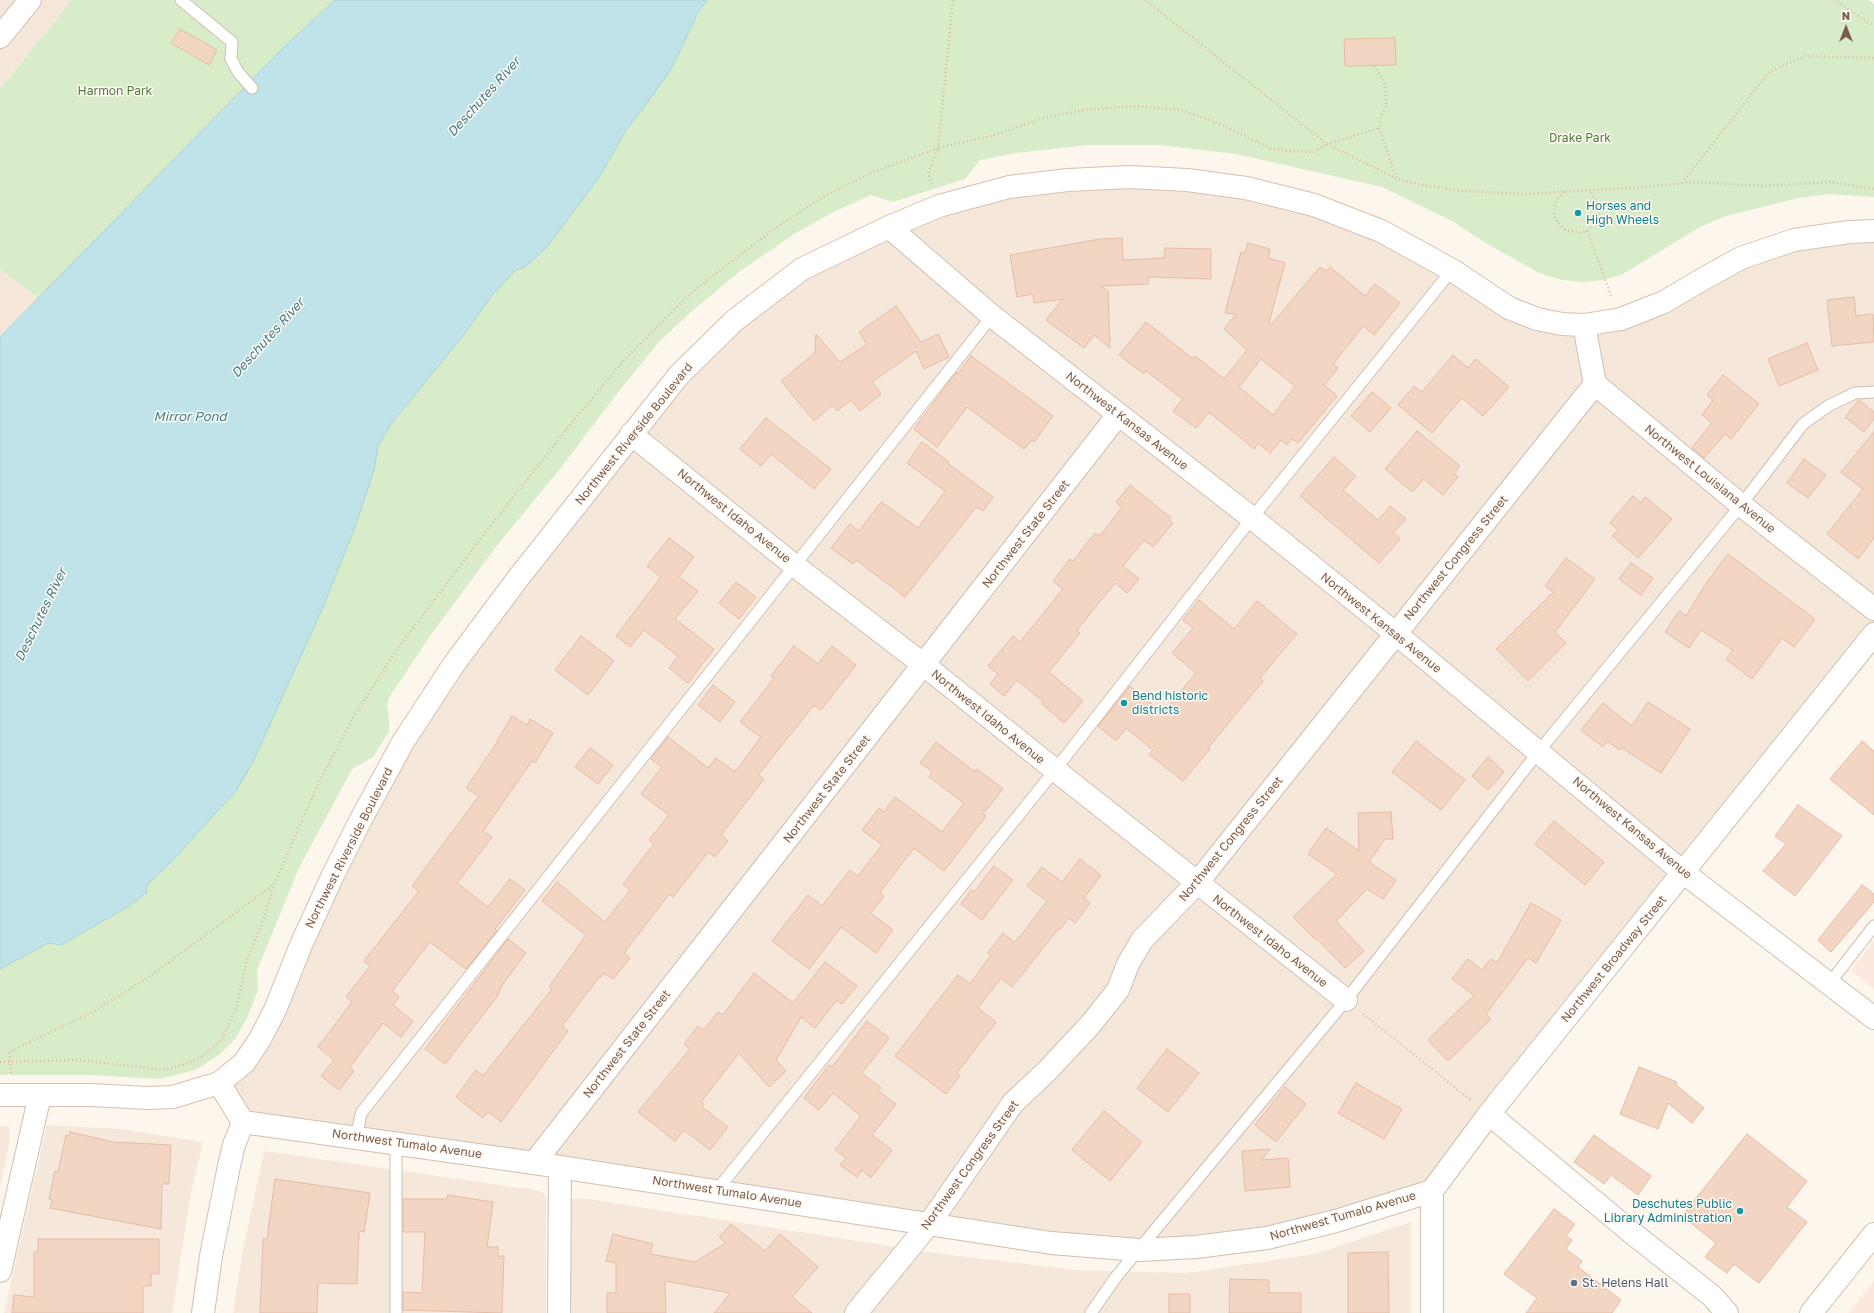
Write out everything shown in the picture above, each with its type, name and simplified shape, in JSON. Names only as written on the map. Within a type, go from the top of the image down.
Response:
[{"type":"street","points":[[0,37],[30,0]]},
{"type":"street","name":"Northwest Riverside Boulevard","points":[[219,1083],[244,1063],[260,1039],[275,1010],[301,945],[332,877],[360,821],[404,742],[454,664],[631,434],[679,375],[735,320],[802,269],[889,227],[939,206],[1009,187],[1068,180],[1130,177],[1187,180],[1246,188],[1314,205],[1381,231],[1452,270],[1509,308],[1537,319],[1562,324],[1584,324],[1621,319],[1664,302],[1703,278],[1741,258],[1794,240],[1849,232],[1874,231]]},
{"type":"street","name":"Northwest Kansas Avenue","points":[[889,227],[992,316],[1252,518],[1395,633],[1684,872],[1874,1018]]},
{"type":"street","points":[[1584,324],[1595,384]]},
{"type":"street","name":"Northwest Louisiana Avenue","points":[[1595,384],[1741,505],[1874,609]]},
{"type":"street","name":"Northwest Congress Street","points":[[856,1313],[929,1224],[1013,1103],[1047,1071],[1090,1025],[1118,990],[1128,964],[1142,940],[1197,883],[1595,384]]},
{"type":"street","name":"Northwest State Street","points":[[534,1163],[1118,415]]},
{"type":"street","name":"Northwest Idaho Avenue","points":[[631,434],[795,566],[924,665],[1346,1000]]},
{"type":"street","name":"Northwest Broadway Street","points":[[1432,1191],[1488,1114],[1874,634]]},
{"type":"street","points":[[0,1095],[91,1095],[147,1098],[173,1097],[219,1083],[243,1122],[234,1145],[229,1166],[211,1256],[203,1313]]},
{"type":"street","points":[[0,1271],[40,1095]]},
{"type":"street","points":[[1488,1114],[1631,1232],[1712,1296],[1727,1313]]},
{"type":"street","name":"Northwest Tumalo Avenue","points":[[243,1122],[357,1137],[717,1190],[1051,1243],[1139,1250],[1196,1248],[1268,1238],[1336,1221],[1432,1191]]},
{"type":"street","points":[[560,1167],[560,1313]]},
{"type":"street","points":[[1432,1191],[1432,1313]]},
{"type":"street","points":[[1811,1313],[1874,1234]]},
{"type":"lane","points":[[181,0],[232,42],[231,59],[238,72],[252,88]]},
{"type":"lane","points":[[717,1190],[1055,770],[1252,518],[1452,270]]},
{"type":"lane","points":[[357,1137],[362,1112],[992,316]]},
{"type":"lane","points":[[1091,1313],[1116,1277],[1346,1000],[1539,751],[1741,505],[1803,424],[1828,406],[1855,392],[1874,392]]},
{"type":"lane","points":[[1829,984],[1874,926]]},
{"type":"lane","points":[[396,1143],[396,1313]]},
{"type":"path","points":[[939,206],[928,174],[938,148],[953,0]]},
{"type":"path","points":[[1145,0],[1327,144],[1397,179],[1462,191],[1524,194],[1695,182],[1760,186],[1831,182],[1874,189]]},
{"type":"path","points":[[1834,0],[1874,26]]},
{"type":"path","points":[[1682,184],[1723,128],[1769,72],[1805,56],[1874,58]]},
{"type":"path","points":[[1374,66],[1383,79],[1386,93],[1386,107],[1381,116],[1379,128],[1397,179]]},
{"type":"path","points":[[0,1062],[79,1060],[163,1070],[200,1058],[221,1041],[226,1034],[237,1006],[247,959],[261,926],[274,885],[318,784],[353,718],[395,652],[478,542],[625,359],[692,292],[777,227],[824,197],[871,173],[938,148],[988,137],[1048,117],[1085,110],[1133,106],[1181,110],[1211,120],[1270,148],[1288,151],[1314,152],[1327,144],[1379,128]]},
{"type":"path","points":[[1564,192],[1559,197],[1554,211],[1559,225],[1572,233],[1588,231],[1598,220],[1600,212],[1599,204],[1588,190]]},
{"type":"path","points":[[1588,231],[1621,319]]},
{"type":"path","points":[[11,1061],[9,1052],[91,1014],[146,979],[274,885]]},
{"type":"path","points":[[1346,1000],[1488,1114]]},
{"type":"shaded area","points":[[0,0],[72,0],[0,89]]},
{"type":"shaded area","points":[[1130,177],[1314,205],[1509,308],[1584,325],[1741,258],[1874,231],[1874,634],[1432,1191],[1336,1221],[1139,1250],[243,1122],[219,1083],[244,1063],[403,742],[631,434],[802,269],[939,206]]},
{"type":"shaded area","points":[[0,269],[39,299],[0,337]]},
{"type":"shaded area","points":[[1874,941],[1874,989],[1851,970]]},
{"type":"shaded area","points":[[47,1125],[120,1129],[203,1142],[191,1192],[172,1313],[4,1313]]},
{"type":"shaded area","points":[[0,1126],[9,1126],[10,1139],[0,1186]]},
{"type":"shaded area","points":[[264,1151],[541,1191],[546,1196],[546,1313],[233,1313],[242,1255]]},
{"type":"shaded area","points":[[581,1198],[942,1254],[1076,1270],[1186,1273],[1315,1254],[1411,1222],[1411,1313],[571,1313],[571,1200]]},
{"type":"shaded area","points":[[1874,1281],[1874,1313],[1849,1313]]},
{"type":"green space","name":"Harmon Park","points":[[72,0],[335,0],[284,47],[39,299],[0,269],[0,89]]},
{"type":"green space","name":"Drake Park","points":[[707,0],[1869,0],[1874,4],[1874,197],[1829,194],[1799,198],[1726,216],[1700,227],[1623,274],[1603,280],[1583,282],[1562,280],[1539,273],[1479,239],[1454,222],[1382,187],[1236,154],[1160,145],[1087,145],[1016,153],[980,160],[965,179],[893,202],[871,195],[833,212],[791,236],[739,272],[692,311],[659,342],[619,391],[563,465],[495,548],[430,636],[389,698],[387,705],[389,731],[373,757],[352,769],[299,868],[257,970],[258,990],[247,1018],[235,1039],[219,1055],[195,1070],[159,1079],[92,1075],[0,1075],[0,969],[48,943],[61,945],[147,894],[146,886],[171,862],[236,791],[355,527],[374,470],[378,446],[391,424],[463,336],[493,294],[516,270],[525,267],[547,247],[600,176],[626,130],[642,110]]},
{"type":"water","name":"Mirror Pond","points":[[335,0],[707,0],[698,13],[670,71],[626,130],[600,176],[547,247],[525,267],[516,270],[493,294],[463,336],[391,424],[378,446],[374,470],[355,527],[323,607],[253,762],[236,791],[171,862],[146,886],[147,893],[129,906],[61,945],[48,943],[0,969],[0,337],[284,47]]},
{"type":"building","points":[[180,29],[217,50],[209,65],[171,43]]},
{"type":"building","points":[[1395,38],[1396,65],[1345,66],[1344,39]]},
{"type":"building","points":[[1122,238],[1123,260],[1164,258],[1165,248],[1211,249],[1211,279],[1148,277],[1148,284],[1101,286],[1108,291],[1110,348],[1094,335],[1084,348],[1046,320],[1063,299],[1034,303],[1033,294],[1017,297],[1010,255],[1100,239]]},
{"type":"building","points":[[1248,243],[1270,249],[1268,258],[1285,263],[1269,323],[1271,325],[1320,267],[1326,271],[1330,267],[1365,296],[1375,284],[1400,303],[1374,335],[1363,326],[1333,364],[1338,368],[1324,385],[1337,396],[1298,443],[1292,439],[1287,445],[1281,440],[1270,453],[1258,443],[1254,449],[1209,412],[1196,428],[1173,411],[1183,399],[1146,371],[1144,374],[1119,355],[1146,322],[1193,359],[1195,356],[1224,379],[1247,350],[1224,329],[1236,314],[1225,313],[1241,252],[1245,253]],"holes":[[[1261,359],[1295,386],[1273,415],[1239,387]]]},
{"type":"building","points":[[1854,297],[1856,316],[1873,314],[1874,342],[1832,346],[1827,300]]},
{"type":"building","points":[[896,306],[921,342],[938,334],[949,357],[924,369],[916,351],[872,382],[881,394],[860,411],[851,400],[837,411],[832,405],[814,421],[781,381],[815,353],[816,334],[840,362],[867,344],[859,332]]},
{"type":"building","points":[[1807,343],[1818,370],[1779,386],[1768,359]]},
{"type":"building","points":[[1453,355],[1468,368],[1476,359],[1509,387],[1483,416],[1462,398],[1432,433],[1398,405],[1414,386],[1422,392]]},
{"type":"building","points":[[971,356],[1053,416],[1034,442],[1032,440],[1024,449],[967,407],[937,447],[914,429],[952,378],[957,372],[958,374]]},
{"type":"building","points":[[1723,375],[1759,404],[1731,439],[1725,434],[1704,458],[1692,448],[1712,423],[1702,415],[1713,400],[1707,395]]},
{"type":"building","points":[[1372,392],[1391,408],[1370,432],[1351,416]]},
{"type":"building","points":[[1859,400],[1874,412],[1874,419],[1864,432],[1845,417]]},
{"type":"building","points":[[766,418],[831,469],[814,489],[771,454],[761,466],[740,449]]},
{"type":"building","points":[[1417,431],[1460,466],[1454,474],[1458,477],[1443,495],[1424,479],[1412,492],[1385,469]]},
{"type":"building","points":[[1874,432],[1874,538],[1858,559],[1827,534],[1863,489],[1841,472]]},
{"type":"building","points":[[922,442],[949,462],[947,463],[993,497],[983,511],[976,507],[905,597],[856,560],[853,564],[831,548],[850,524],[859,531],[881,502],[918,528],[945,491],[907,463]]},
{"type":"building","points":[[1334,457],[1356,476],[1343,490],[1378,520],[1390,506],[1406,519],[1393,533],[1400,539],[1379,563],[1300,496]]},
{"type":"building","points":[[1804,459],[1826,475],[1808,498],[1787,483]]},
{"type":"building","points":[[1130,485],[1171,518],[1169,520],[1173,523],[1153,547],[1144,540],[1123,566],[1139,579],[1127,593],[1115,583],[1077,630],[1080,633],[1049,672],[1083,701],[1064,723],[1042,704],[1044,702],[1017,680],[1004,696],[990,684],[998,674],[988,666],[1013,636],[1020,642],[1063,589],[1053,581],[1070,559],[1073,561],[1095,533],[1100,536],[1122,507],[1116,502]]},
{"type":"building","points":[[1633,496],[1641,503],[1645,497],[1672,519],[1638,558],[1612,536],[1618,530],[1610,523]]},
{"type":"building","points":[[669,538],[694,557],[679,577],[698,591],[675,619],[714,649],[688,683],[669,668],[678,656],[644,630],[630,647],[616,636],[661,577],[647,566]]},
{"type":"building","points":[[1728,554],[1815,619],[1794,647],[1782,638],[1752,679],[1726,659],[1733,650],[1701,630],[1689,648],[1665,632],[1679,611],[1686,616],[1707,582]]},
{"type":"building","points":[[1566,558],[1595,579],[1555,632],[1566,643],[1528,681],[1496,649],[1553,592],[1545,586]]},
{"type":"building","points":[[1631,563],[1653,578],[1641,595],[1619,579]]},
{"type":"building","points":[[736,582],[756,597],[739,619],[719,603]]},
{"type":"building","points":[[1199,600],[1234,629],[1257,601],[1297,634],[1260,678],[1263,681],[1183,781],[1149,754],[1153,750],[1126,728],[1116,741],[1098,726],[1130,686],[1163,713],[1196,673],[1172,653],[1193,628],[1183,620]]},
{"type":"building","points":[[581,636],[614,661],[588,695],[555,670]]},
{"type":"building","points":[[794,646],[818,664],[832,646],[856,665],[821,710],[814,705],[758,775],[764,779],[721,835],[728,841],[715,857],[708,852],[673,897],[669,894],[624,953],[630,958],[613,979],[604,973],[601,977],[600,976],[562,1026],[568,1031],[501,1122],[488,1112],[483,1118],[456,1097],[476,1070],[483,1076],[552,989],[549,987],[586,935],[542,901],[557,882],[605,922],[630,890],[623,884],[654,844],[649,840],[669,815],[641,794],[662,767],[651,759],[668,737],[708,768],[716,758],[735,772],[761,737],[740,722],[774,678],[771,676]]},
{"type":"building","points":[[713,685],[735,702],[720,722],[698,705]]},
{"type":"building","points":[[1648,702],[1690,729],[1661,773],[1622,748],[1620,750],[1607,741],[1603,747],[1581,730],[1603,703],[1632,726]]},
{"type":"building","points":[[512,716],[527,725],[530,719],[553,733],[535,763],[532,761],[483,831],[492,837],[457,883],[488,907],[510,879],[525,890],[495,929],[497,931],[466,969],[430,942],[392,991],[399,997],[393,1005],[413,1021],[401,1037],[383,1023],[350,1067],[354,1071],[339,1090],[321,1076],[334,1060],[318,1047],[352,1002],[346,997],[370,966],[364,961],[419,891],[412,886],[479,796],[466,788],[498,741]]},
{"type":"building","points":[[1416,741],[1465,780],[1441,810],[1392,772]]},
{"type":"building","points":[[1862,741],[1874,751],[1874,815],[1830,779]]},
{"type":"building","points":[[936,742],[975,772],[977,769],[1003,789],[983,814],[986,816],[944,871],[914,848],[880,892],[884,896],[871,913],[893,930],[876,953],[841,927],[809,969],[772,941],[808,895],[822,906],[850,870],[858,876],[882,845],[862,830],[879,808],[884,812],[895,797],[942,832],[964,803],[929,777],[933,772],[920,763]]},
{"type":"building","points":[[590,748],[613,765],[598,784],[575,767]]},
{"type":"building","points":[[1488,757],[1504,772],[1488,790],[1472,776]]},
{"type":"building","points":[[1798,805],[1842,836],[1795,896],[1763,871],[1786,844],[1775,836]]},
{"type":"building","points":[[1391,812],[1393,839],[1385,839],[1369,862],[1396,880],[1383,899],[1367,889],[1336,921],[1364,951],[1345,968],[1293,917],[1337,874],[1308,854],[1326,828],[1359,851],[1358,813]]},
{"type":"building","points":[[1554,821],[1604,862],[1585,885],[1535,844]]},
{"type":"building","points":[[1080,859],[1101,875],[1084,898],[1090,903],[1075,923],[1069,918],[1060,929],[1059,928],[1012,987],[1001,978],[978,1008],[996,1022],[957,1073],[960,1076],[946,1094],[895,1056],[958,975],[970,984],[991,955],[988,953],[1003,933],[1014,942],[1022,934],[1047,901],[1027,886],[1042,867],[1062,882]]},
{"type":"building","points":[[994,866],[1013,880],[982,920],[961,904],[971,890],[974,892]]},
{"type":"building","points":[[1862,885],[1874,894],[1874,902],[1831,952],[1818,940]]},
{"type":"building","points":[[1531,903],[1561,920],[1536,963],[1528,958],[1486,1014],[1491,1019],[1448,1061],[1428,1040],[1474,995],[1452,979],[1468,959],[1482,970],[1491,959],[1497,963]]},
{"type":"building","points":[[508,939],[526,953],[503,984],[496,998],[445,1064],[425,1049]]},
{"type":"building","points":[[825,962],[857,986],[842,1004],[837,1000],[815,1028],[801,1017],[776,1060],[786,1071],[769,1087],[739,1053],[701,1102],[704,1104],[702,1107],[728,1127],[710,1150],[684,1130],[675,1141],[638,1112],[690,1049],[684,1044],[698,1026],[704,1030],[718,1012],[723,1015],[754,973],[793,1003]]},
{"type":"building","points":[[867,1021],[889,1038],[862,1073],[881,1088],[878,1091],[896,1104],[872,1135],[892,1150],[871,1178],[862,1170],[857,1177],[840,1165],[846,1158],[835,1150],[861,1116],[833,1093],[819,1110],[804,1098],[829,1065],[832,1067]]},
{"type":"building","points":[[1167,1049],[1199,1073],[1168,1112],[1137,1088]]},
{"type":"building","points":[[1639,1067],[1677,1082],[1676,1085],[1704,1108],[1692,1123],[1668,1103],[1658,1129],[1620,1114]]},
{"type":"building","points":[[1356,1083],[1402,1109],[1384,1139],[1338,1113]]},
{"type":"building","points":[[1285,1087],[1306,1104],[1276,1142],[1255,1125]]},
{"type":"building","points":[[1104,1111],[1142,1142],[1110,1181],[1072,1150]]},
{"type":"building","points":[[70,1132],[113,1142],[171,1145],[169,1184],[162,1184],[161,1229],[50,1208],[52,1200],[49,1199],[55,1171],[58,1172],[66,1135],[69,1136]]},
{"type":"building","name":"Deschutes Public Library Administration","points":[[1747,1134],[1807,1181],[1787,1207],[1807,1222],[1759,1283],[1734,1264],[1727,1273],[1705,1257],[1716,1243],[1682,1216]]},
{"type":"building","points":[[1594,1135],[1651,1176],[1638,1195],[1611,1175],[1604,1184],[1574,1162]]},
{"type":"building","points":[[1270,1149],[1261,1160],[1288,1158],[1290,1187],[1245,1191],[1242,1151]]},
{"type":"building","points":[[275,1179],[370,1193],[364,1232],[359,1231],[357,1284],[318,1283],[317,1313],[260,1313],[263,1239],[267,1239]]},
{"type":"building","points":[[448,1195],[493,1202],[487,1247],[498,1247],[498,1256],[504,1256],[502,1313],[403,1310],[403,1292],[422,1293],[425,1232],[403,1232],[403,1199],[447,1199]]},
{"type":"building","points":[[1554,1209],[1575,1224],[1566,1236],[1572,1240],[1566,1249],[1582,1261],[1578,1267],[1621,1300],[1612,1313],[1526,1313],[1537,1298],[1504,1274]]},
{"type":"building","points":[[731,1224],[765,1251],[780,1234],[818,1267],[792,1297],[812,1313],[714,1313],[730,1293],[665,1281],[666,1313],[607,1313],[607,1293],[616,1293],[616,1263],[606,1261],[613,1234],[653,1244],[650,1254],[695,1262],[726,1243],[719,1237]]},
{"type":"building","points":[[38,1239],[159,1239],[159,1274],[151,1274],[151,1286],[143,1286],[143,1313],[12,1313],[14,1295],[34,1297],[34,1252],[38,1252]]},
{"type":"building","points":[[1388,1252],[1389,1313],[1348,1313],[1348,1253]]},
{"type":"building","points":[[1230,1279],[1269,1280],[1269,1293],[1301,1293],[1301,1313],[1229,1313]]},
{"type":"building","points":[[1169,1294],[1190,1294],[1190,1313],[1169,1313]]},
{"type":"place","name":"Horses and High Wheels","points":[[1578,213]]},
{"type":"place","name":"Bend historic districts","points":[[1124,703]]},
{"type":"place","name":"Deschutes Public Library Administration","points":[[1740,1211]]},
{"type":"place","name":"St. Helens Hall","points":[[1574,1283]]},
{"type":"water label","name":"Deschutes River","points":[[484,97]]},
{"type":"water label","name":"Deschutes River","points":[[268,338]]},
{"type":"water label","name":"Deschutes River","points":[[41,615]]}]
